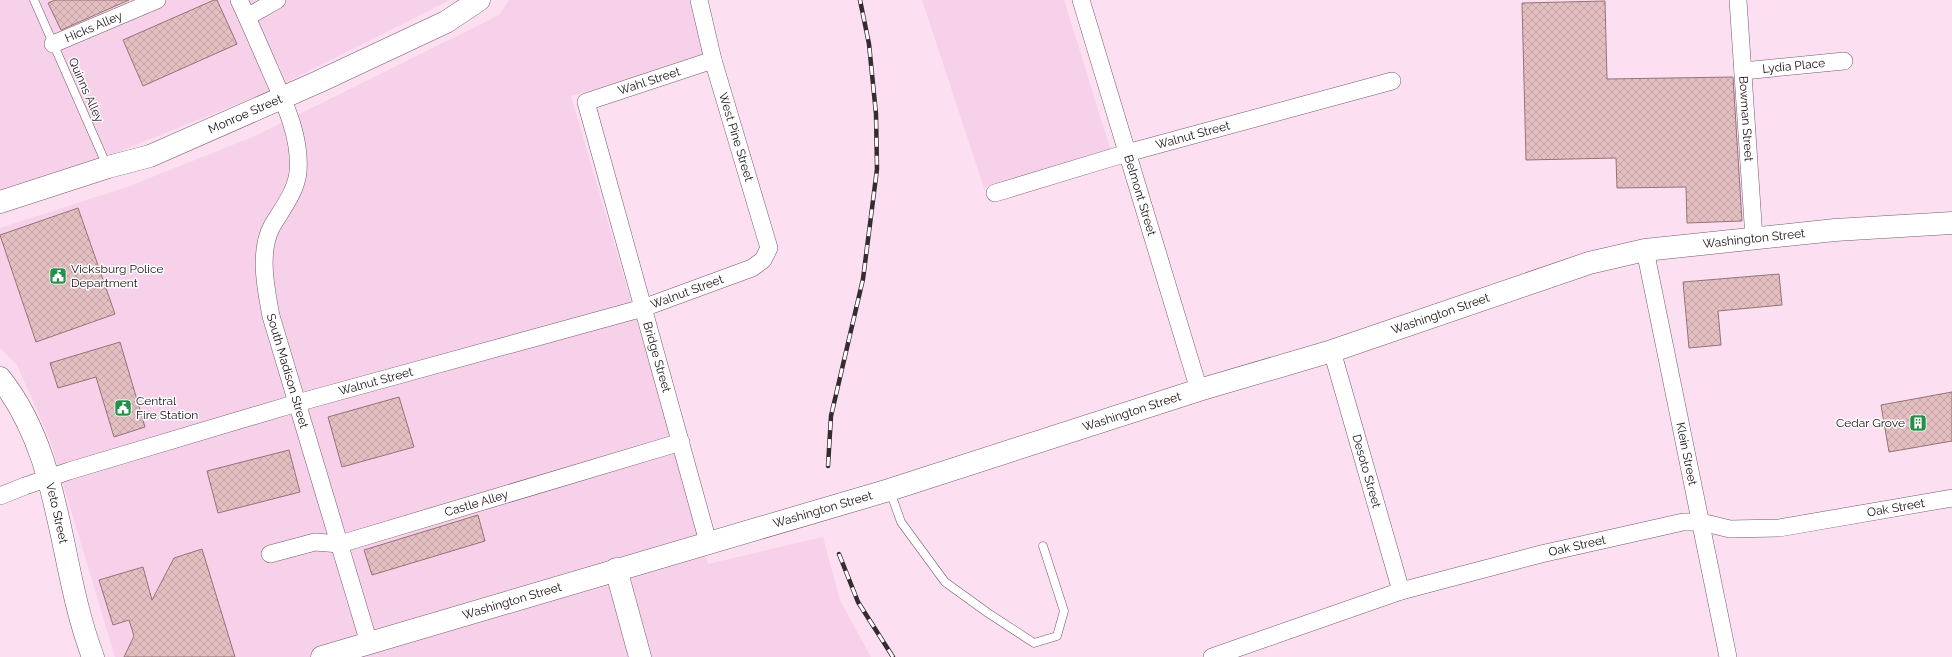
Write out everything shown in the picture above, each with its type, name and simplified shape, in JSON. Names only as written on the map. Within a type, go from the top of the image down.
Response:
[{"type":"main road","name":"Monroe Street","points":[[0,202],[150,156],[282,99],[446,22],[478,0]]},
{"type":"main road","name":"Washington Street","points":[[322,657],[616,569],[890,490],[1199,390],[1332,352],[1590,262],[1645,250],[1754,238],[1849,228],[1952,223]]},
{"type":"main road","name":"Veto Street","points":[[0,378],[15,396],[28,419],[37,440],[48,478],[76,605],[93,657]]},
{"type":"main road","points":[[616,569],[640,657]]},
{"type":"street","name":"Hicks Alley","points":[[53,44],[156,0]]},
{"type":"street","name":"South Madison Street","points":[[240,0],[282,99],[292,126],[297,150],[298,173],[284,209],[272,228],[266,248],[265,266],[271,316],[369,643]]},
{"type":"street","points":[[247,17],[278,0]]},
{"type":"street","name":"West Pine Street","points":[[699,0],[713,60],[769,248],[763,260],[752,268]]},
{"type":"street","name":"Belmont Street","points":[[1081,0],[1199,390]]},
{"type":"street","name":"Bowman Street","points":[[1738,0],[1754,238]]},
{"type":"street","name":"Wahl Street","points":[[586,102],[713,60]]},
{"type":"street","name":"Lydia Place","points":[[1743,71],[1844,61]]},
{"type":"street","name":"Walnut Street","points":[[995,193],[1127,153],[1392,81]]},
{"type":"street","name":"Bridge Street","points":[[586,102],[708,542]]},
{"type":"street","name":"Klein Street","points":[[1645,250],[1728,657]]},
{"type":"street","name":"Walnut Street","points":[[0,496],[48,478],[297,403],[643,308],[752,268]]},
{"type":"street","name":"Desoto Street","points":[[1332,352],[1401,591]]},
{"type":"street","name":"Castle Alley","points":[[270,554],[315,542],[340,544],[681,442]]},
{"type":"street","name":"Oak Street","points":[[1212,657],[1401,591],[1541,554],[1668,525],[1683,522],[1701,522],[1730,529],[1779,528],[1952,498]]},
{"type":"lane","name":"Quinns Alley","points":[[34,0],[108,168]]},
{"type":"lane","points":[[890,490],[901,522],[945,582],[988,613],[1034,643],[1057,636],[1064,611],[1043,546]]},
{"type":"shaded area","points":[[0,0],[450,0],[267,92],[83,166],[0,192]]},
{"type":"shaded area","points":[[509,0],[692,0],[706,57],[571,96],[708,564],[823,537],[840,600],[871,657],[115,657],[50,440],[17,365],[0,348],[0,228],[127,187],[255,136],[499,15]]},
{"type":"shaded area","points":[[922,0],[1064,0],[1111,151],[984,188]]},
{"type":"building","points":[[55,0],[129,0],[61,30],[48,3]]},
{"type":"building","points":[[217,0],[237,44],[143,86],[123,40]]},
{"type":"building","points":[[1605,1],[1607,79],[1733,77],[1742,221],[1687,223],[1686,187],[1617,188],[1616,158],[1526,160],[1522,3]]},
{"type":"building","name":"Vicksburg Police Department","points":[[78,208],[115,314],[36,342],[0,235]]},
{"type":"building","points":[[1779,274],[1782,305],[1718,311],[1721,345],[1689,348],[1683,282]]},
{"type":"building","name":"Central Fire Station","points":[[120,342],[145,427],[114,437],[96,377],[58,388],[50,363]]},
{"type":"building","name":"Cedar Grove","points":[[1952,392],[1952,441],[1889,452],[1881,405]]},
{"type":"building","points":[[399,397],[414,447],[342,467],[328,417]]},
{"type":"building","points":[[289,450],[300,492],[218,513],[207,471]]},
{"type":"building","points":[[478,515],[485,541],[372,575],[364,550]]},
{"type":"building","points":[[202,549],[235,657],[124,657],[134,636],[129,620],[113,625],[99,580],[143,567],[152,600],[174,558]]},
{"type":"railway","points":[[828,466],[831,416],[863,279],[877,169],[876,114],[869,44],[860,0]]},
{"type":"railway","points":[[839,554],[858,602],[893,657]]},
{"type":"place","name":"Vicksburg Police Department","points":[[58,276]]},
{"type":"place","name":"Central Fire Station","points":[[123,408]]},
{"type":"place","name":"Cedar Grove","points":[[1918,423]]}]
